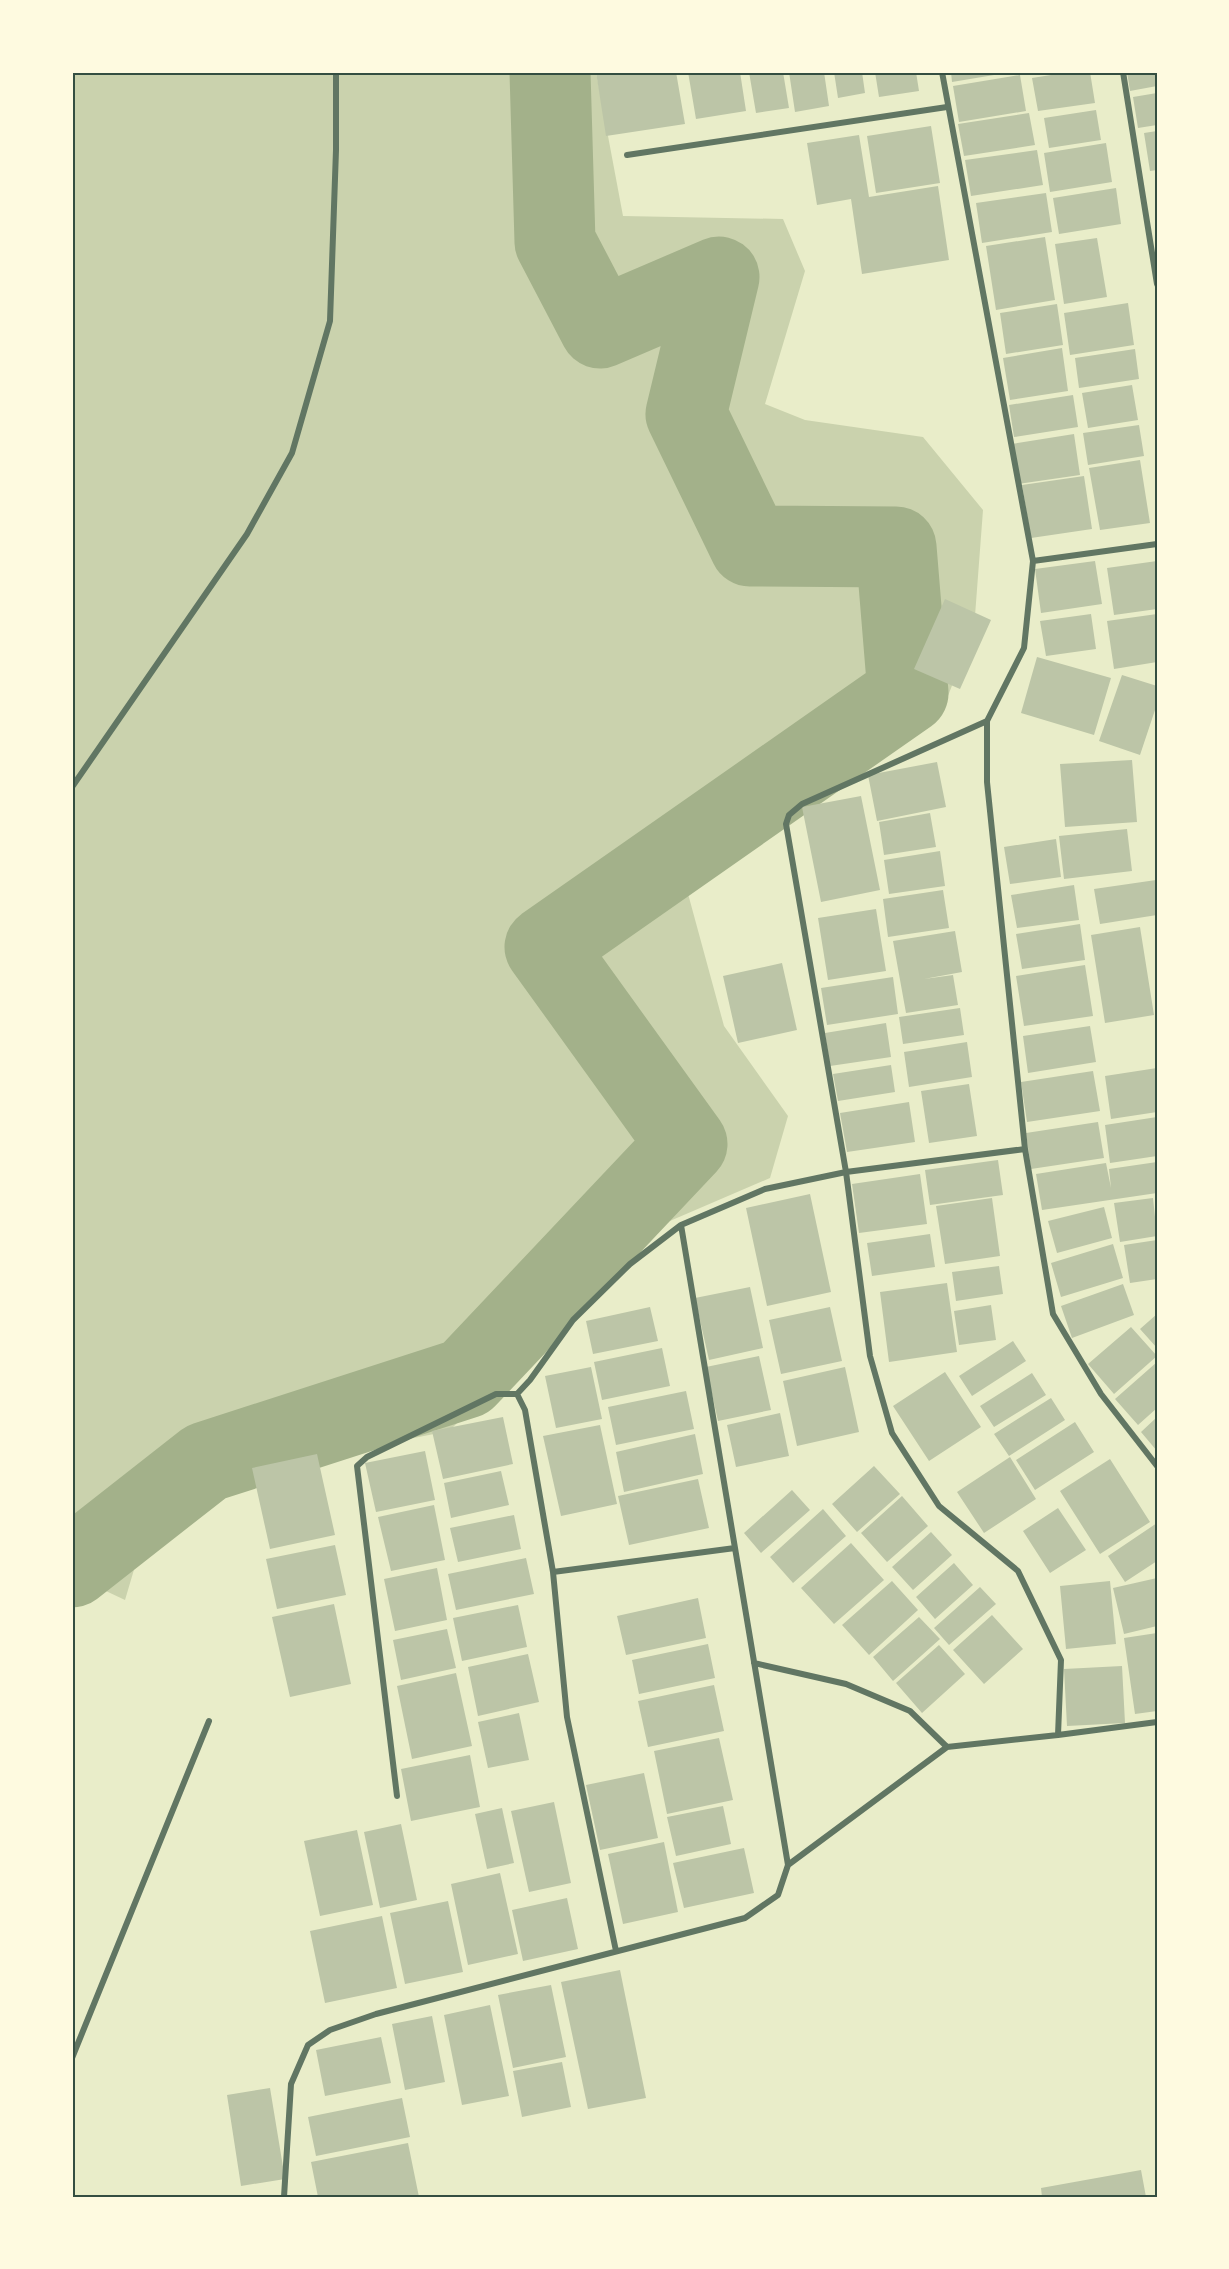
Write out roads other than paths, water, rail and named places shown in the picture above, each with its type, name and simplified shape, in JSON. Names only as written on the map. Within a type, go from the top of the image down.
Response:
[{"type":"street","points":[[72,787],[248,534],[292,453],[330,321],[336,150],[336,72]]},
{"type":"street","points":[[942,72],[1033,561],[1024,648],[987,721],[987,782],[1025,1149],[1053,1314],[1101,1394],[1157,1466]]},
{"type":"street","points":[[1123,72],[1157,284]]},
{"type":"street","points":[[627,155],[947,107]]},
{"type":"street","points":[[1033,561],[1157,543]]},
{"type":"street","points":[[987,721],[802,804],[789,815],[786,824],[846,1172],[870,1356],[892,1433],[939,1506],[1018,1571],[1061,1660],[1058,1735]]},
{"type":"street","points":[[397,1796],[357,1466],[367,1457],[496,1394],[517,1394],[530,1380],[573,1320],[630,1264],[681,1225],[765,1188],[846,1172],[1025,1149]]},
{"type":"street","points":[[284,2197],[291,2084],[308,2045],[330,2030],[376,2014],[745,1918],[778,1895],[788,1865],[681,1225]]},
{"type":"street","points":[[517,1394],[525,1410],[553,1572],[567,1718],[616,1952]]},
{"type":"street","points":[[553,1572],[735,1548]]},
{"type":"street","points":[[754,1663],[846,1684],[910,1711],[947,1747]]},
{"type":"street","points":[[72,2058],[209,1721]]},
{"type":"street","points":[[788,1865],[947,1747],[1157,1722]]},
{"type":"waterway","points":[[72,1567],[206,1462],[466,1378],[687,1144],[545,947],[908,693],[896,547],[750,546],[686,414],[719,277],[600,328],[555,242],[550,72]]}]
